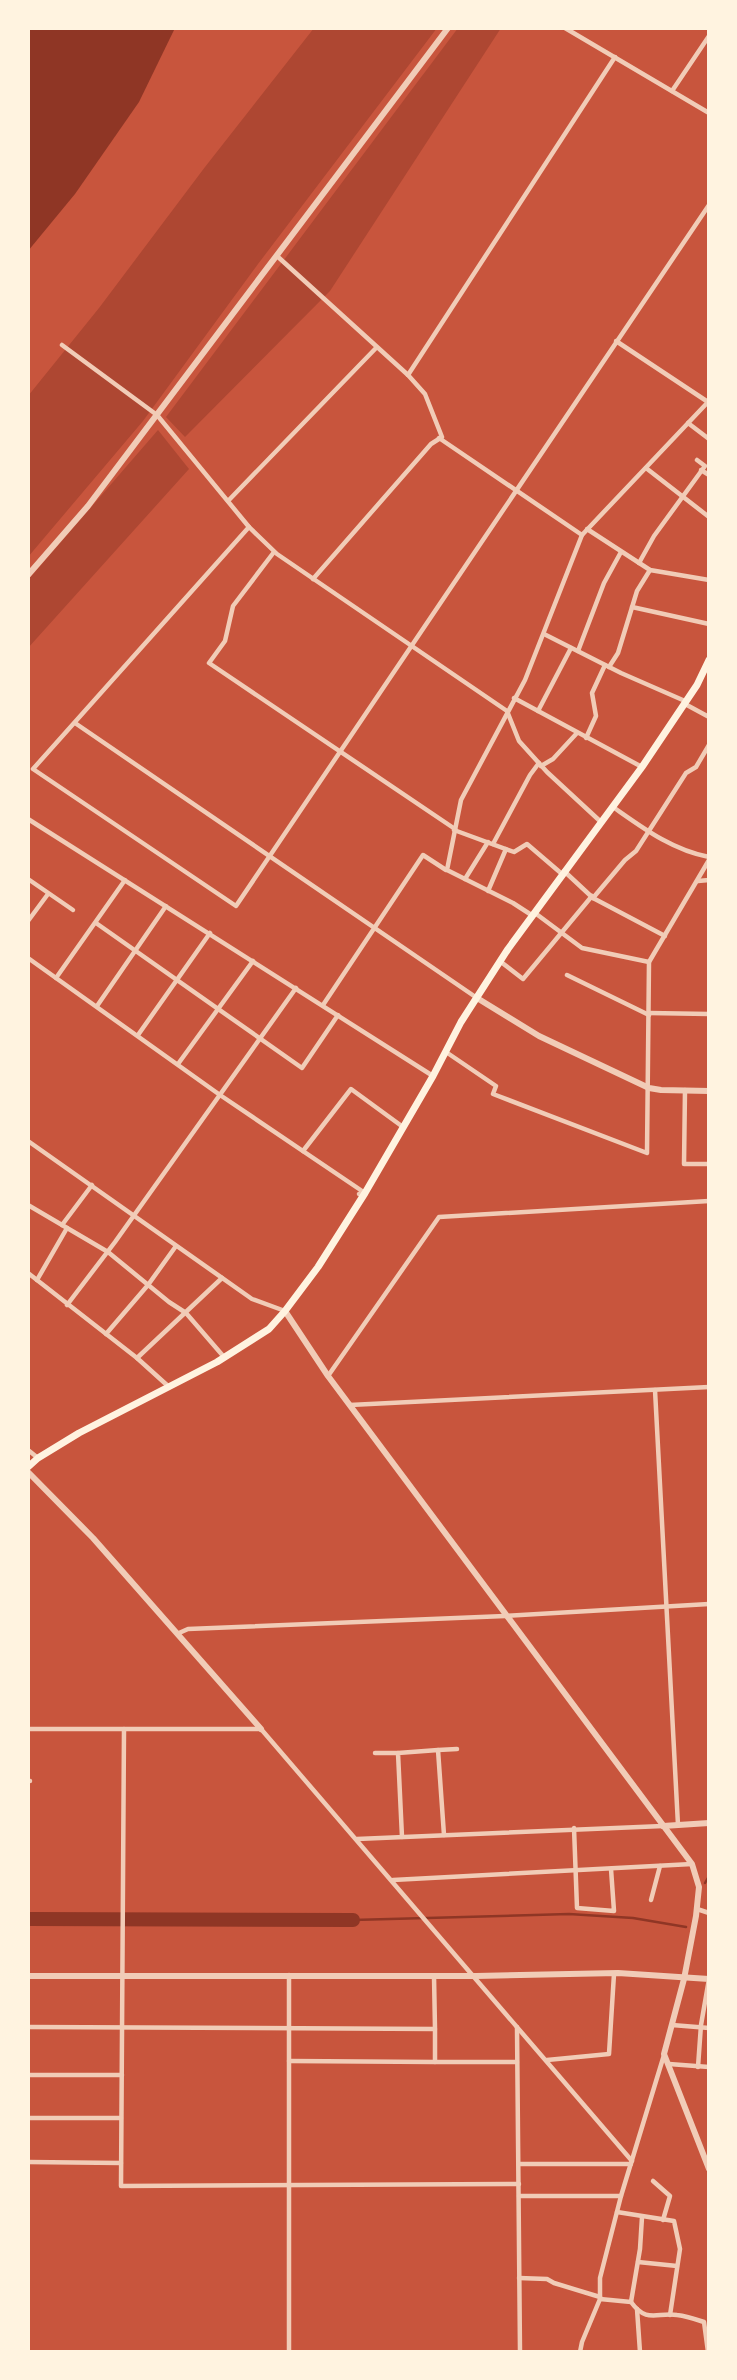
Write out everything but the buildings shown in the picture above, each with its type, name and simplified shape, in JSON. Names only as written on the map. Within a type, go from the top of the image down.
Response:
[{"type":"main road","points":[[28,1466],[79,1433],[225,1357],[269,1329],[285,1311],[318,1267],[500,961],[642,767],[697,685],[709,660]]},
{"type":"street","points":[[28,575],[88,506],[448,28]]},
{"type":"street","points":[[565,28],[709,113]]},
{"type":"street","points":[[672,91],[709,36]]},
{"type":"street","points":[[408,375],[615,57]]},
{"type":"street","points":[[249,527],[33,769],[236,906],[709,205]]},
{"type":"street","points":[[277,256],[408,375],[425,394],[442,437],[431,444],[313,579]]},
{"type":"street","points":[[447,870],[461,800],[525,680],[582,535],[709,402],[616,341]]},
{"type":"street","points":[[62,345],[157,415],[249,527],[274,552],[410,648],[507,712],[519,741],[602,823]]},
{"type":"street","points":[[228,501],[376,348]]},
{"type":"street","points":[[688,423],[709,439]]},
{"type":"street","points":[[439,438],[582,535]]},
{"type":"street","points":[[639,563],[654,536],[705,466],[697,460]]},
{"type":"street","points":[[646,468],[709,517]]},
{"type":"street","points":[[701,470],[709,475]]},
{"type":"street","points":[[587,529],[650,570],[709,580]]},
{"type":"street","points":[[274,552],[233,606],[225,642],[209,663],[454,829],[514,852],[527,844],[592,897],[665,936]]},
{"type":"street","points":[[578,652],[604,583],[621,552]]},
{"type":"street","points":[[586,738],[596,716],[592,693],[607,666],[618,653],[637,591],[650,570]]},
{"type":"street","points":[[632,607],[709,624]]},
{"type":"street","points":[[544,634],[709,717]]},
{"type":"street","points":[[538,711],[571,648]]},
{"type":"street","points":[[514,698],[642,767]]},
{"type":"street","points":[[75,723],[477,998],[539,1036],[649,1088],[709,1091]]},
{"type":"street","points":[[465,879],[491,843],[530,775],[540,764],[554,759],[577,733]]},
{"type":"street","points":[[500,961],[523,979],[592,897],[636,851],[686,773],[696,767],[709,745]]},
{"type":"street","points":[[446,1052],[496,1086],[493,1094],[648,1153],[649,962],[709,859],[670,845],[613,807]]},
{"type":"street","points":[[28,819],[433,1076]]},
{"type":"street","points":[[488,891],[506,849]]},
{"type":"street","points":[[323,1005],[424,855],[447,870],[534,914],[582,947],[649,962]]},
{"type":"street","points":[[28,879],[73,910]]},
{"type":"street","points":[[56,978],[125,880]]},
{"type":"street","points":[[697,881],[709,880]]},
{"type":"street","points":[[28,921],[48,894]]},
{"type":"street","points":[[97,1006],[166,906]]},
{"type":"street","points":[[96,923],[302,1068],[338,1015]]},
{"type":"street","points":[[138,1035],[210,933]]},
{"type":"street","points":[[28,958],[362,1193]]},
{"type":"street","points":[[178,1064],[253,961]]},
{"type":"street","points":[[567,975],[649,1014],[709,1014]]},
{"type":"street","points":[[67,1305],[108,1252],[296,988]]},
{"type":"street","points":[[303,1151],[351,1089],[403,1127]]},
{"type":"street","points":[[685,1090],[684,1164],[709,1164]]},
{"type":"street","points":[[28,1142],[252,1299],[285,1311],[328,1376],[692,1864],[699,1886],[684,1979],[621,2196],[600,2278],[600,2298],[580,2352]]},
{"type":"street","points":[[37,1280],[65,1227],[92,1185]]},
{"type":"street","points":[[328,1376],[439,1217],[709,1200]]},
{"type":"street","points":[[28,1205],[108,1252],[186,1313],[225,1357]]},
{"type":"street","points":[[106,1334],[148,1285],[176,1246]]},
{"type":"street","points":[[28,1273],[168,1386]]},
{"type":"street","points":[[137,1359],[222,1278]]},
{"type":"street","points":[[350,1405],[709,1387]]},
{"type":"street","points":[[655,1390],[678,1825]]},
{"type":"street","points":[[28,1450],[38,1458]]},
{"type":"street","points":[[28,1472],[93,1538],[179,1633],[476,1976],[632,2162]]},
{"type":"street","points":[[179,1633],[188,1629],[505,1616],[709,1604]]},
{"type":"street","points":[[28,1729],[261,1729]]},
{"type":"street","points":[[124,1729],[121,2186],[519,2184]]},
{"type":"street","points":[[375,1753],[457,1749]]},
{"type":"street","points":[[438,1750],[444,1835]]},
{"type":"street","points":[[398,1753],[402,1837]]},
{"type":"street","points":[[357,1839],[709,1823]]},
{"type":"street","points":[[574,1828],[577,1908],[614,1911],[611,1869]]},
{"type":"street","points":[[393,1880],[692,1864]]},
{"type":"street","points":[[651,1900],[660,1866]]},
{"type":"street","points":[[697,1909],[709,1913]]},
{"type":"street","points":[[546,2060],[608,2054],[614,1973]]},
{"type":"street","points":[[28,1976],[476,1976],[614,1973],[709,1979],[698,2067]]},
{"type":"street","points":[[289,1975],[289,2352]]},
{"type":"street","points":[[434,1976],[435,2062]]},
{"type":"street","points":[[672,2025],[709,2028]]},
{"type":"street","points":[[517,2026],[520,2352]]},
{"type":"street","points":[[28,2027],[435,2029]]},
{"type":"street","points":[[664,2054],[709,2169]]},
{"type":"street","points":[[289,2061],[517,2062]]},
{"type":"street","points":[[668,2064],[709,2067]]},
{"type":"street","points":[[28,2075],[122,2076]]},
{"type":"street","points":[[28,2118],[121,2118]]},
{"type":"street","points":[[699,2144],[709,2140]]},
{"type":"street","points":[[28,2162],[121,2163]]},
{"type":"street","points":[[519,2164],[632,2162]]},
{"type":"street","points":[[653,2181],[670,2196],[663,2220]]},
{"type":"street","points":[[519,2196],[621,2196]]},
{"type":"street","points":[[617,2212],[674,2221],[680,2249],[670,2315]]},
{"type":"street","points":[[642,2217],[632,2302],[637,2309],[654,2317],[670,2315],[706,2322],[708,2352]]},
{"type":"street","points":[[638,2262],[677,2266]]},
{"type":"street","points":[[519,2278],[547,2279],[600,2298],[632,2302]]},
{"type":"street","points":[[637,2309],[640,2352]]},
{"type":"shaded area","points":[[28,28],[175,28],[139,102],[75,194],[28,251]]},
{"type":"shaded area","points":[[314,28],[437,28],[143,421],[28,557],[28,396]]},
{"type":"shaded area","points":[[458,28],[501,28],[330,291],[185,437],[166,417]]},
{"type":"shaded area","points":[[158,430],[189,469],[28,648],[28,580]]},
{"type":"waterway","points":[[705,1883],[709,1876]]},
{"type":"waterway","points":[[353,1920],[569,1914],[633,1918],[686,1927]]},
{"type":"waterway","points":[[28,1919],[353,1920]]}]
